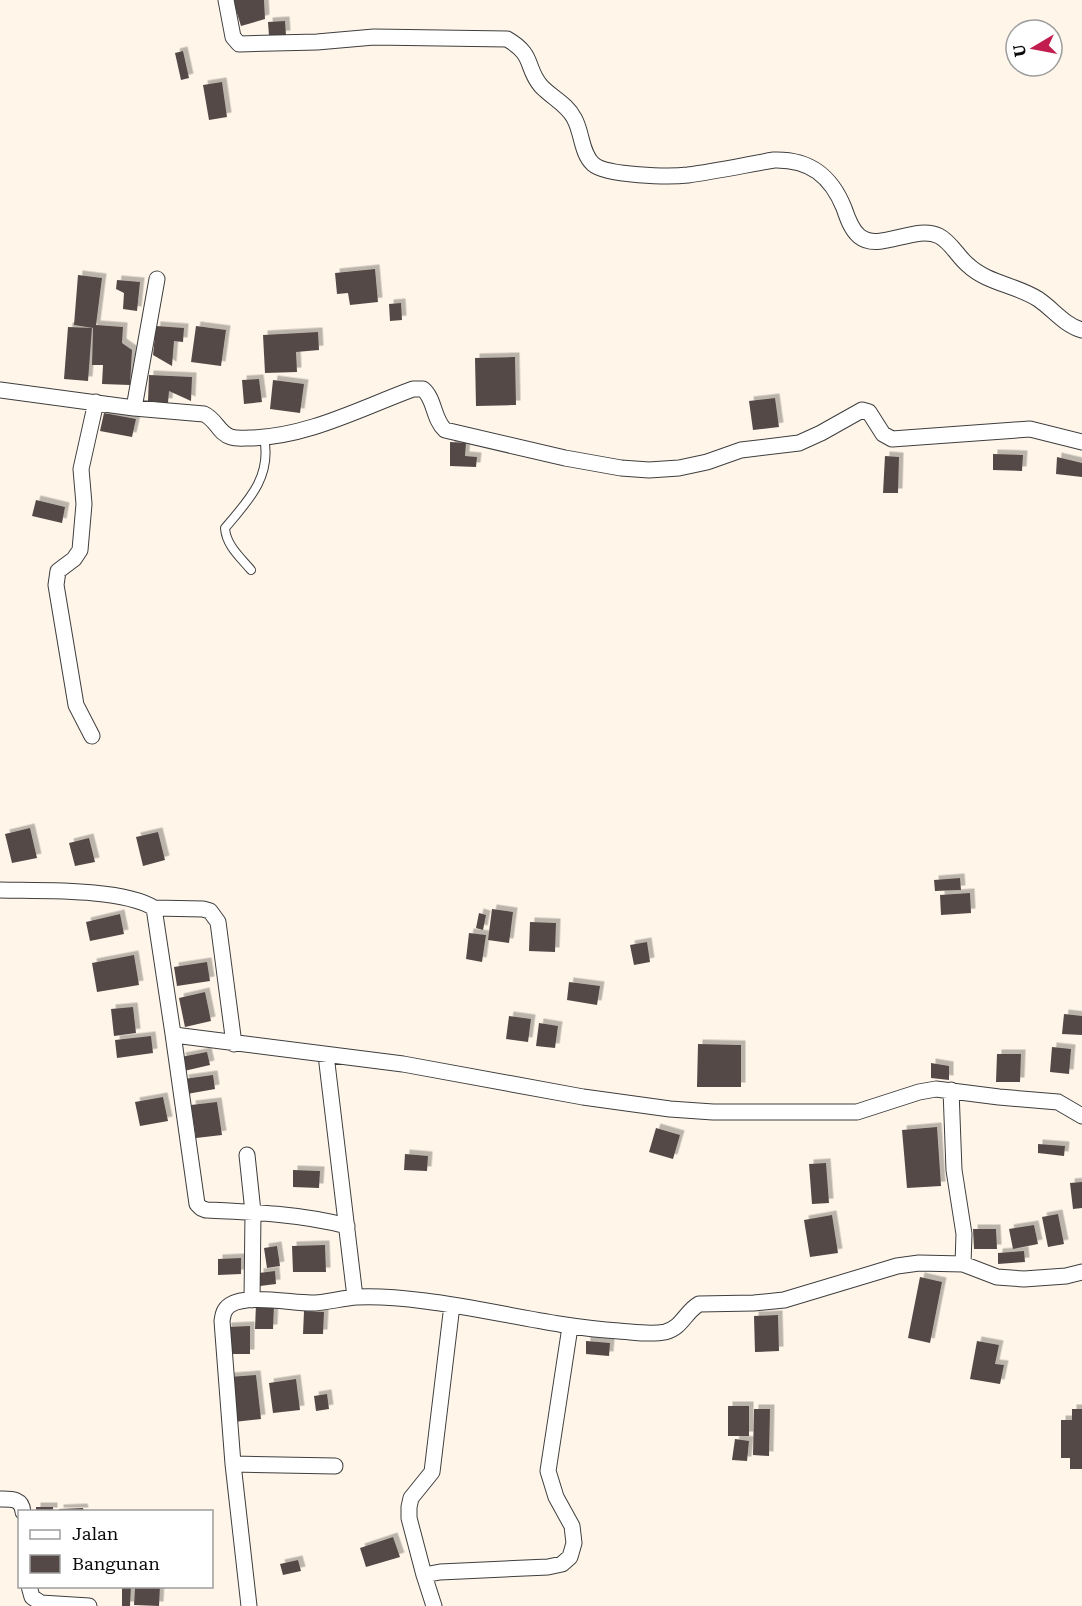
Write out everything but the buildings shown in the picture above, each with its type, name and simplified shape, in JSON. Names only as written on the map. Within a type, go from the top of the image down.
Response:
[{"type":"street","points":[[226,0],[233,38],[239,44],[318,42],[374,37],[507,39],[520,47],[529,60],[539,84],[565,106],[574,117],[586,154],[593,164],[605,171],[620,174],[685,175],[774,160],[799,162],[830,182],[859,237],[885,241],[918,232],[938,236],[947,242],[968,266],[980,274],[1037,298],[1073,328],[1082,330]]},
{"type":"street","points":[[134,408],[157,279]]},
{"type":"street","points":[[0,390],[134,408],[204,414],[211,417],[224,434],[230,437],[264,438],[342,417],[419,388],[427,392],[438,421],[445,430],[565,458],[621,468],[649,470],[679,468],[707,462],[741,450],[799,442],[821,433],[862,410],[869,412],[883,434],[892,440],[1030,429],[1082,442]]},
{"type":"street","points":[[92,736],[76,705],[56,585],[58,571],[74,559],[80,550],[84,504],[81,469],[96,402]]},
{"type":"street","points":[[0,890],[84,893],[144,902],[154,908],[210,911],[218,922],[234,1044]]},
{"type":"street","points":[[154,908],[197,1204],[206,1210],[320,1219],[347,1226]]},
{"type":"street","points":[[173,1034],[234,1044],[403,1064],[583,1097],[670,1109],[712,1112],[857,1112],[919,1092],[936,1089],[1058,1102],[1082,1116]]},
{"type":"street","points":[[326,1055],[356,1297]]},
{"type":"street","points":[[951,1090],[954,1170],[964,1234],[963,1264]]},
{"type":"street","points":[[247,1155],[253,1212],[252,1300]]},
{"type":"street","points":[[249,1606],[233,1464],[222,1321],[224,1311],[229,1305],[252,1300],[314,1303],[356,1297],[387,1297],[452,1305],[570,1327],[651,1333],[665,1332],[677,1327],[686,1318],[691,1308],[699,1304],[767,1303],[823,1289],[897,1266],[929,1263],[963,1264],[997,1277],[1024,1280],[1082,1272]]},
{"type":"street","points":[[434,1606],[409,1518],[409,1507],[411,1498],[432,1472],[452,1305]]},
{"type":"street","points":[[424,1575],[440,1572],[548,1567],[562,1564],[570,1557],[574,1543],[572,1526],[556,1497],[548,1471],[570,1327]]},
{"type":"street","points":[[233,1464],[335,1466]]},
{"type":"street","points":[[0,1499],[17,1500],[21,1503],[23,1510]]},
{"type":"street","points":[[28,1588],[32,1597],[41,1603],[89,1606]]},
{"type":"lane","points":[[251,570],[230,545],[225,535],[225,528],[246,503],[264,472],[267,451],[264,438]]}]
